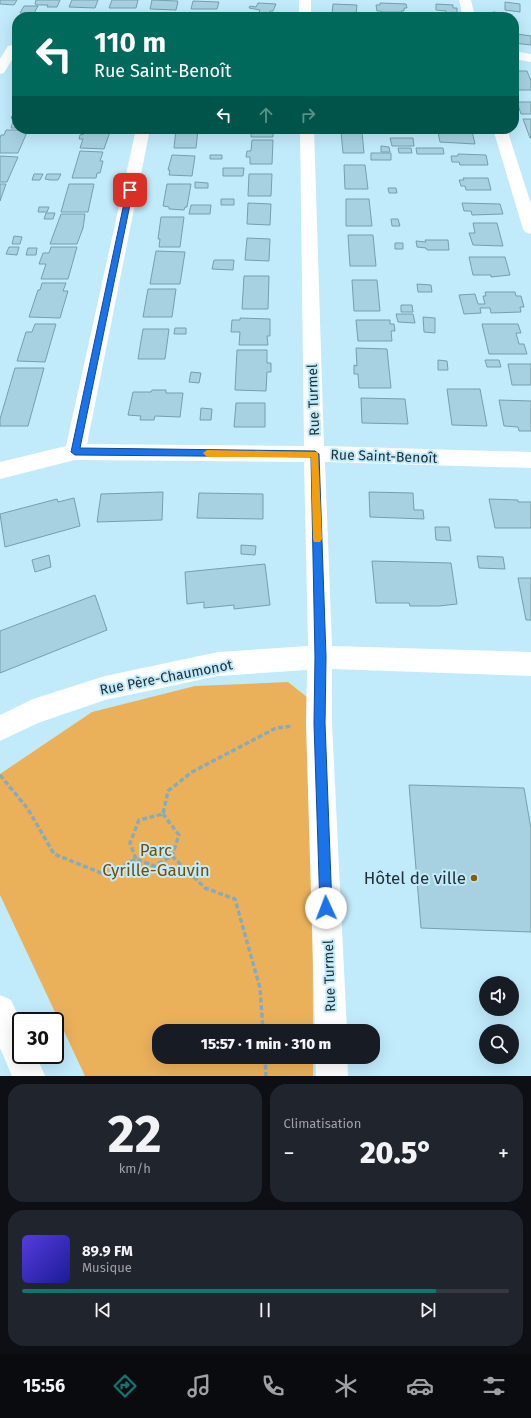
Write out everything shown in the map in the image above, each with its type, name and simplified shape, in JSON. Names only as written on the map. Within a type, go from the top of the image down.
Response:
[{"type":"street","points":[[305,0],[305,12]]},
{"type":"street","points":[[465,0],[468,12]]},
{"type":"street","points":[[0,70],[10,49]]},
{"type":"street","points":[[519,56],[531,58]]},
{"type":"street","points":[[75,452],[141,134]]},
{"type":"street","name":"Rue Turmel","points":[[307,134],[320,657],[319,723],[330,1024]]},
{"type":"street","points":[[502,134],[531,229]]},
{"type":"street","name":"Rue Saint-Benoît","points":[[0,471],[75,452],[315,454],[531,460]]},
{"type":"street","name":"Rue Père-Chaumonot","points":[[0,728],[33,712],[105,688],[218,664],[320,657],[531,664]]},
{"type":"street","points":[[0,1011],[29,1076]]},
{"type":"street","points":[[332,1064],[332,1076]]},
{"type":"path","points":[[163,814],[139,820],[130,843],[136,859],[154,866],[172,856],[179,835],[163,814],[168,791],[192,772],[276,728],[319,723]]},
{"type":"path","points":[[0,775],[28,809],[54,854],[106,875],[136,859]]},
{"type":"path","points":[[172,856],[205,888],[235,898],[260,988],[263,1024]]},
{"type":"path","points":[[265,1064],[266,1076]]},
{"type":"green space","name":"Parc Cyrille-Gauvin","points":[[288,682],[312,701],[313,1024],[152,1024],[152,1064],[313,1064],[313,1076],[85,1076],[64,1031],[64,1012],[55,1012],[0,895],[0,774],[92,712],[195,686]]},
{"type":"building","points":[[0,0],[17,0],[14,5],[0,4]]},
{"type":"building","points":[[36,0],[60,0],[57,7],[47,7],[48,5],[35,4]]},
{"type":"building","points":[[72,0],[98,0],[95,8],[69,7]]},
{"type":"building","points":[[112,0],[138,0],[136,8],[109,8]]},
{"type":"building","points":[[152,0],[178,1],[176,10],[150,9]]},
{"type":"building","points":[[193,1],[219,2],[217,9],[191,9]]},
{"type":"building","points":[[505,2],[520,4],[520,12],[505,10]]},
{"type":"building","points":[[258,3],[276,4],[273,11],[270,12],[259,12],[260,10],[249,8],[250,6],[256,7]]},
{"type":"building","points":[[380,3],[406,4],[407,8],[404,8],[404,11],[401,11],[402,12],[381,12],[377,11],[376,5],[380,5]]},
{"type":"building","points":[[333,4],[357,5],[356,12],[332,12]]},
{"type":"building","points":[[436,4],[453,5],[453,8],[457,8],[457,12],[446,12],[436,10]]},
{"type":"building","points":[[24,6],[38,6],[35,12],[21,12]]},
{"type":"building","points":[[519,34],[531,36],[531,45],[519,44]]},
{"type":"building","points":[[519,71],[527,71],[531,81],[531,90],[519,90]]},
{"type":"building","points":[[519,102],[531,102],[531,114],[521,114]]},
{"type":"building","points":[[523,119],[531,119],[531,138],[530,138]]},
{"type":"building","points":[[6,130],[12,130],[12,134],[26,134],[18,153],[0,153],[0,138],[1,135],[4,135]]},
{"type":"building","points":[[109,134],[104,149],[80,148],[83,139],[79,139],[80,135]]},
{"type":"building","points":[[175,134],[197,134],[196,148],[174,148]]},
{"type":"building","points":[[251,134],[273,134],[273,137],[251,137]]},
{"type":"building","points":[[341,134],[362,134],[364,153],[343,153]]},
{"type":"building","points":[[438,134],[473,134],[475,144],[440,142]]},
{"type":"building","points":[[390,138],[413,138],[414,146],[392,146]]},
{"type":"building","points":[[252,140],[273,140],[272,164],[250,164],[250,157],[246,157],[247,151],[251,151]]},
{"type":"building","points":[[381,146],[389,147],[390,152],[381,152]]},
{"type":"building","points":[[398,148],[411,148],[412,153],[399,153]]},
{"type":"building","points":[[416,148],[443,148],[444,154],[417,154]]},
{"type":"building","points":[[80,151],[103,152],[100,161],[103,161],[100,173],[97,173],[96,178],[72,178]]},
{"type":"building","points":[[371,153],[391,153],[391,160],[371,160]]},
{"type":"building","points":[[458,154],[486,155],[488,165],[460,165],[459,162],[452,162],[451,156],[458,156]]},
{"type":"building","points":[[172,155],[195,156],[192,176],[169,175],[170,170],[168,170]]},
{"type":"building","points":[[210,155],[222,155],[222,159],[210,159]]},
{"type":"building","points":[[0,156],[18,157],[7,182],[0,182]]},
{"type":"building","points":[[344,165],[365,165],[368,189],[345,189]]},
{"type":"building","points":[[223,168],[244,168],[243,176],[223,176]]},
{"type":"building","points":[[34,174],[43,174],[40,180],[32,180]]},
{"type":"building","points":[[47,174],[61,174],[58,180],[50,180],[45,179]]},
{"type":"building","points":[[249,174],[272,174],[271,196],[248,196]]},
{"type":"building","points":[[463,178],[488,178],[491,190],[466,190],[465,186],[461,186],[459,180],[464,180]]},
{"type":"building","points":[[195,182],[208,183],[208,188],[195,188]]},
{"type":"building","points":[[0,184],[6,184],[0,201]]},
{"type":"building","points":[[69,184],[94,184],[88,212],[61,212]]},
{"type":"building","points":[[167,184],[191,184],[187,207],[185,207],[184,210],[169,209],[169,207],[163,206]]},
{"type":"building","points":[[388,188],[396,188],[397,193],[389,193]]},
{"type":"building","points":[[221,199],[234,199],[234,205],[221,205]]},
{"type":"building","points":[[346,199],[369,199],[372,226],[346,226]]},
{"type":"building","points":[[248,203],[271,204],[270,225],[247,224]]},
{"type":"building","points":[[462,203],[500,204],[503,214],[472,215],[471,211],[464,211]]},
{"type":"building","points":[[191,205],[211,205],[210,214],[189,214]]},
{"type":"building","points":[[39,207],[49,207],[47,212],[38,212]]},
{"type":"building","points":[[46,213],[55,213],[53,219],[44,219]]},
{"type":"building","points":[[61,214],[85,214],[83,228],[77,244],[50,244]]},
{"type":"building","points":[[161,217],[184,217],[180,247],[159,247],[160,239],[158,239]]},
{"type":"building","points":[[391,219],[398,219],[400,226],[392,226]]},
{"type":"building","points":[[473,223],[497,223],[503,246],[473,245],[469,233],[475,233]]},
{"type":"building","points":[[348,235],[373,235],[376,266],[350,266]]},
{"type":"building","points":[[14,236],[22,237],[20,244],[12,244]]},
{"type":"building","points":[[247,238],[270,239],[269,261],[245,260]]},
{"type":"building","points":[[425,240],[448,240],[449,250],[427,250],[426,248],[417,247],[416,241],[426,242]]},
{"type":"building","points":[[395,243],[403,243],[403,249],[395,249]]},
{"type":"building","points":[[9,247],[19,247],[17,255],[6,254]]},
{"type":"building","points":[[51,247],[77,247],[68,279],[41,279],[46,264],[39,264],[43,253],[49,253]]},
{"type":"building","points":[[28,248],[37,248],[36,255],[26,255]]},
{"type":"building","points":[[156,251],[185,252],[180,284],[150,284]]},
{"type":"building","points":[[469,257],[505,257],[510,275],[491,277],[491,275],[473,275]]},
{"type":"building","points":[[214,260],[234,260],[233,270],[212,269]]},
{"type":"building","points":[[244,276],[269,276],[268,309],[242,309]]},
{"type":"building","points":[[352,280],[377,280],[380,311],[354,311]]},
{"type":"building","points":[[42,283],[66,283],[63,291],[68,291],[60,318],[29,317],[38,290],[40,290]]},
{"type":"building","points":[[417,284],[431,285],[432,292],[418,292]]},
{"type":"building","points":[[148,289],[176,289],[172,317],[143,317]]},
{"type":"building","points":[[485,292],[515,292],[516,296],[521,296],[524,307],[520,307],[521,312],[491,313],[490,308],[480,308],[481,313],[464,314],[459,295],[475,294],[478,304],[485,304],[483,296],[486,296]]},
{"type":"building","points":[[401,305],[412,305],[413,312],[401,312]]},
{"type":"building","points":[[396,314],[413,314],[415,323],[398,322]]},
{"type":"building","points":[[423,317],[435,318],[435,333],[424,332]]},
{"type":"building","points":[[240,318],[270,319],[270,336],[267,336],[268,345],[239,345],[240,332],[231,332],[232,320],[240,320]]},
{"type":"building","points":[[356,320],[390,320],[390,324],[394,324],[395,331],[391,331],[392,341],[358,341]]},
{"type":"building","points":[[35,324],[56,324],[45,362],[17,361],[26,332],[32,332]]},
{"type":"building","points":[[482,324],[518,324],[521,333],[516,333],[519,344],[524,344],[527,354],[489,354]]},
{"type":"building","points":[[175,328],[186,328],[186,334],[174,334]]},
{"type":"building","points":[[143,329],[169,329],[165,359],[138,359]]},
{"type":"building","points":[[356,348],[387,349],[391,388],[359,388],[358,374],[354,374],[354,365],[357,366]]},
{"type":"building","points":[[237,350],[267,350],[267,363],[271,363],[271,372],[267,372],[266,391],[235,390]]},
{"type":"building","points":[[438,360],[447,361],[448,370],[438,370]]},
{"type":"building","points":[[485,360],[499,360],[501,367],[487,367]]},
{"type":"building","points":[[508,364],[531,364],[531,385],[512,385]]},
{"type":"building","points":[[15,368],[44,368],[28,426],[0,426],[0,419]]},
{"type":"building","points":[[191,372],[201,373],[199,383],[189,382]]},
{"type":"building","points":[[447,389],[480,389],[487,426],[452,425]]},
{"type":"building","points":[[152,390],[166,390],[166,393],[183,393],[180,417],[155,416],[154,420],[140,420],[141,416],[128,415],[133,392],[151,392]]},
{"type":"building","points":[[361,398],[405,399],[408,424],[362,423]]},
{"type":"building","points":[[499,400],[531,401],[531,431],[519,431],[518,427],[504,426]]},
{"type":"building","points":[[236,403],[265,403],[265,427],[234,427]]},
{"type":"building","points":[[201,408],[212,409],[211,420],[200,420]]},
{"type":"building","points":[[163,492],[162,520],[97,522],[101,494]]},
{"type":"building","points":[[369,492],[413,493],[414,510],[423,510],[424,519],[370,517]]},
{"type":"building","points":[[199,493],[263,494],[263,519],[197,518]]},
{"type":"building","points":[[74,498],[80,526],[5,547],[0,514],[57,499],[58,502]]},
{"type":"building","points":[[489,499],[531,502],[531,528],[495,528]]},
{"type":"building","points":[[435,527],[449,527],[451,541],[436,540]]},
{"type":"building","points":[[241,545],[256,546],[255,555],[241,554]]},
{"type":"building","points":[[49,555],[51,567],[35,572],[32,560]]},
{"type":"building","points":[[477,556],[503,557],[505,569],[479,568]]},
{"type":"building","points":[[372,561],[451,563],[457,604],[439,606],[410,606],[409,603],[376,603]]},
{"type":"building","points":[[265,564],[270,605],[234,609],[234,605],[204,608],[204,602],[187,604],[185,572]]},
{"type":"building","points":[[518,578],[531,578],[531,620],[526,620]]},
{"type":"building","points":[[95,595],[107,630],[0,673],[0,631]]},
{"type":"building","name":"Hôtel de ville","points":[[409,785],[524,788],[531,829],[531,932],[421,928]]},
{"type":"slow traffic","points":[[207,453],[315,454],[317,539]]},
{"type":"place","name":"Hôtel de ville","points":[[474,878]]},
{"type":"route","points":[[130,190],[75,452],[315,454],[320,657],[319,723],[326,908]]}]
